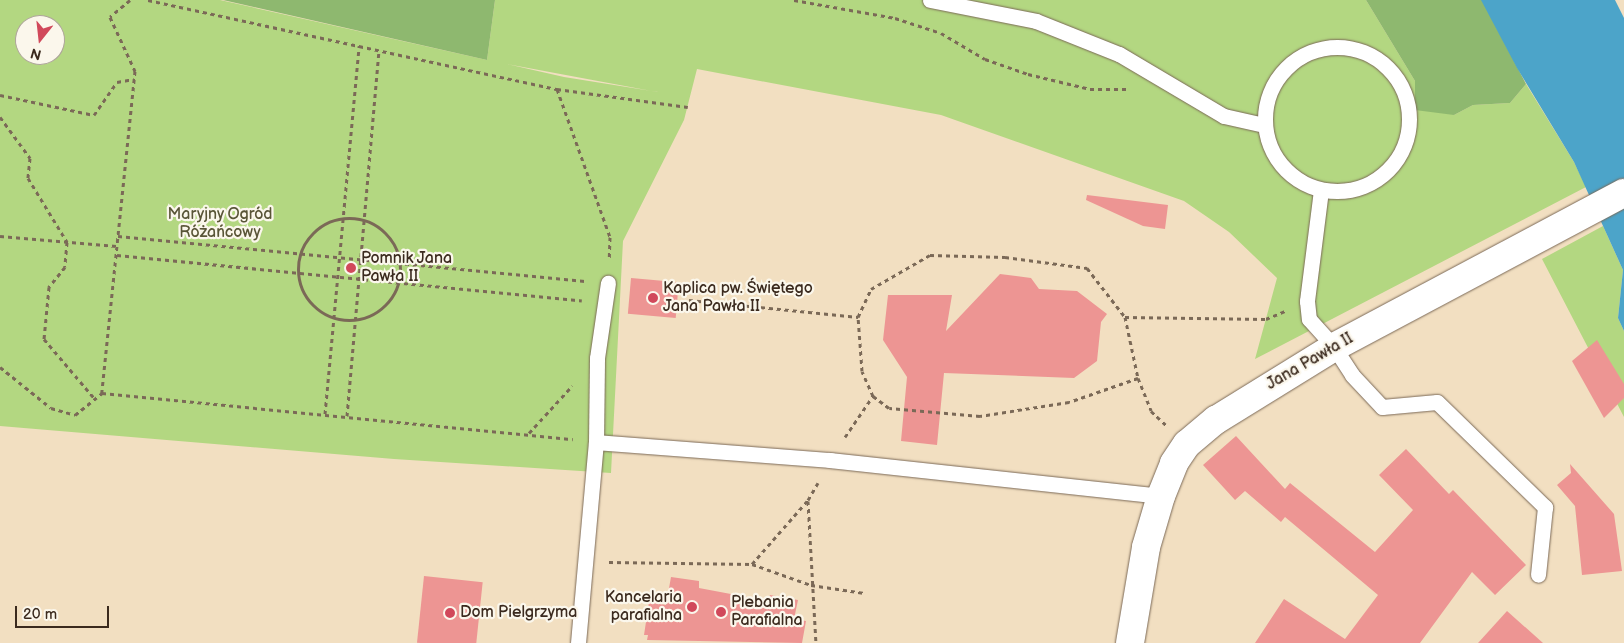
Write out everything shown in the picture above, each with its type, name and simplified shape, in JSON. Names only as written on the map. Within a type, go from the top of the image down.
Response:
[{"type":"street","name":"Jana Pawła II","points":[[1130,643],[1146,547],[1161,496],[1174,463],[1187,444],[1216,420],[1334,347],[1624,193]]},
{"type":"lane","points":[[930,0],[1036,21],[1119,54],[1224,116],[1264,125]]},
{"type":"lane","points":[[1331,46],[1353,49],[1377,58],[1395,76],[1407,98],[1410,123],[1404,148],[1390,168],[1370,184],[1346,191],[1321,190],[1300,181],[1282,167],[1270,148],[1264,125],[1266,102],[1275,81],[1290,64],[1309,52],[1331,46]]},
{"type":"lane","points":[[1321,190],[1307,301],[1309,319],[1334,347],[1352,375],[1382,407],[1437,402],[1545,507],[1538,575]]},
{"type":"lane","points":[[578,643],[596,442],[597,358],[608,283]]},
{"type":"lane","points":[[596,442],[830,460],[1161,496]]},
{"type":"path","points":[[0,367],[51,408],[75,415],[102,394],[135,71],[110,17],[130,0]]},
{"type":"path","points":[[148,0],[557,89],[688,107]]},
{"type":"path","points":[[794,0],[895,18],[941,33],[985,59],[1090,89],[1136,90],[1168,83]]},
{"type":"path","points":[[325,414],[359,46]]},
{"type":"path","points":[[347,416],[379,50]]},
{"type":"path","points":[[0,95],[94,115],[117,82],[134,79]]},
{"type":"path","points":[[118,236],[608,283],[610,237],[557,89]]},
{"type":"path","points":[[0,118],[30,158],[28,178],[67,242],[65,267],[49,287],[44,339],[95,400]]},
{"type":"path","points":[[343,218],[364,220],[388,236],[400,262],[398,282],[383,308],[355,320],[334,318],[308,301],[297,272],[300,252],[316,229],[343,218]]},
{"type":"path","points":[[0,236],[117,246]]},
{"type":"path","points":[[116,255],[605,304]]},
{"type":"path","points":[[1138,378],[1069,402],[980,416],[889,408],[873,396],[862,371],[858,317],[871,289],[930,255],[1005,257],[1087,268],[1125,317],[1138,378],[1151,411],[1187,444]]},
{"type":"path","points":[[689,300],[858,317]]},
{"type":"path","points":[[1125,317],[1266,319],[1307,301]]},
{"type":"path","points":[[528,434],[597,358]]},
{"type":"path","points":[[102,394],[347,416],[596,442]]},
{"type":"path","points":[[808,500],[811,586],[816,643]]},
{"type":"path","points":[[586,562],[752,564],[811,586],[864,592]]},
{"type":"green space","name":"Maryjny Ogród Różańcowy","points":[[0,0],[220,0],[487,60],[495,0],[1366,0],[1415,81],[1454,115],[1473,105],[1510,103],[1526,84],[1574,162],[1586,187],[1255,359],[1277,278],[1229,232],[1184,201],[941,115],[697,69],[684,120],[623,241],[611,473],[394,459],[0,426]],"holes":[[[507,64],[651,91],[564,77]]]},
{"type":"green space","points":[[223,0],[495,0],[487,60]]},
{"type":"green space","points":[[1366,0],[1482,0],[1526,84],[1510,103],[1473,105],[1454,115],[1415,110],[1415,81]]},
{"type":"green space","points":[[1603,226],[1623,270],[1618,318],[1624,331],[1624,417],[1542,259]]},
{"type":"water","points":[[1481,0],[1615,0],[1624,18],[1624,331],[1618,318],[1623,270],[1574,162],[1517,68]]},
{"type":"building","points":[[1087,195],[1168,205],[1165,229],[1143,226],[1086,200]]},
{"type":"building","points":[[1000,274],[1031,278],[1039,289],[1077,291],[1107,314],[1101,322],[1097,361],[1074,378],[944,373],[937,445],[901,441],[907,377],[883,340],[888,295],[952,295],[946,331]]},
{"type":"building","name":"Kaplica pw. Świętego Jana Pawła II","points":[[631,278],[679,282],[676,318],[628,314]]},
{"type":"building","points":[[1597,340],[1624,384],[1624,398],[1604,418],[1572,361]]},
{"type":"building","points":[[1236,436],[1285,489],[1290,483],[1375,552],[1413,510],[1379,475],[1406,449],[1449,494],[1453,490],[1526,565],[1495,595],[1472,572],[1420,643],[1255,643],[1284,599],[1345,639],[1378,595],[1285,517],[1281,522],[1245,491],[1235,500],[1203,465]]},
{"type":"building","points":[[1570,464],[1614,514],[1622,571],[1582,575],[1575,506],[1557,485],[1571,473]]},
{"type":"building","name":"Dom Pielgrzyma","points":[[424,576],[483,582],[476,643],[417,643]]},
{"type":"building","name":"Plebania Parafialna","points":[[671,577],[699,581],[699,588],[768,601],[770,595],[798,600],[794,619],[806,621],[802,643],[647,640],[648,635],[644,635],[649,602],[666,605]]},
{"type":"building","points":[[1507,611],[1543,643],[1478,643]]},
{"type":"place","name":"Pomnik Jana Pawła II","points":[[351,268]]},
{"type":"place","name":"Kaplica pw. Świętego Jana Pawła II","points":[[653,298]]},
{"type":"place","name":"Kancelaria parafialna","points":[[692,607]]},
{"type":"place","name":"Plebania Parafialna","points":[[721,612]]},
{"type":"place","name":"Dom Pielgrzyma","points":[[450,613]]}]
